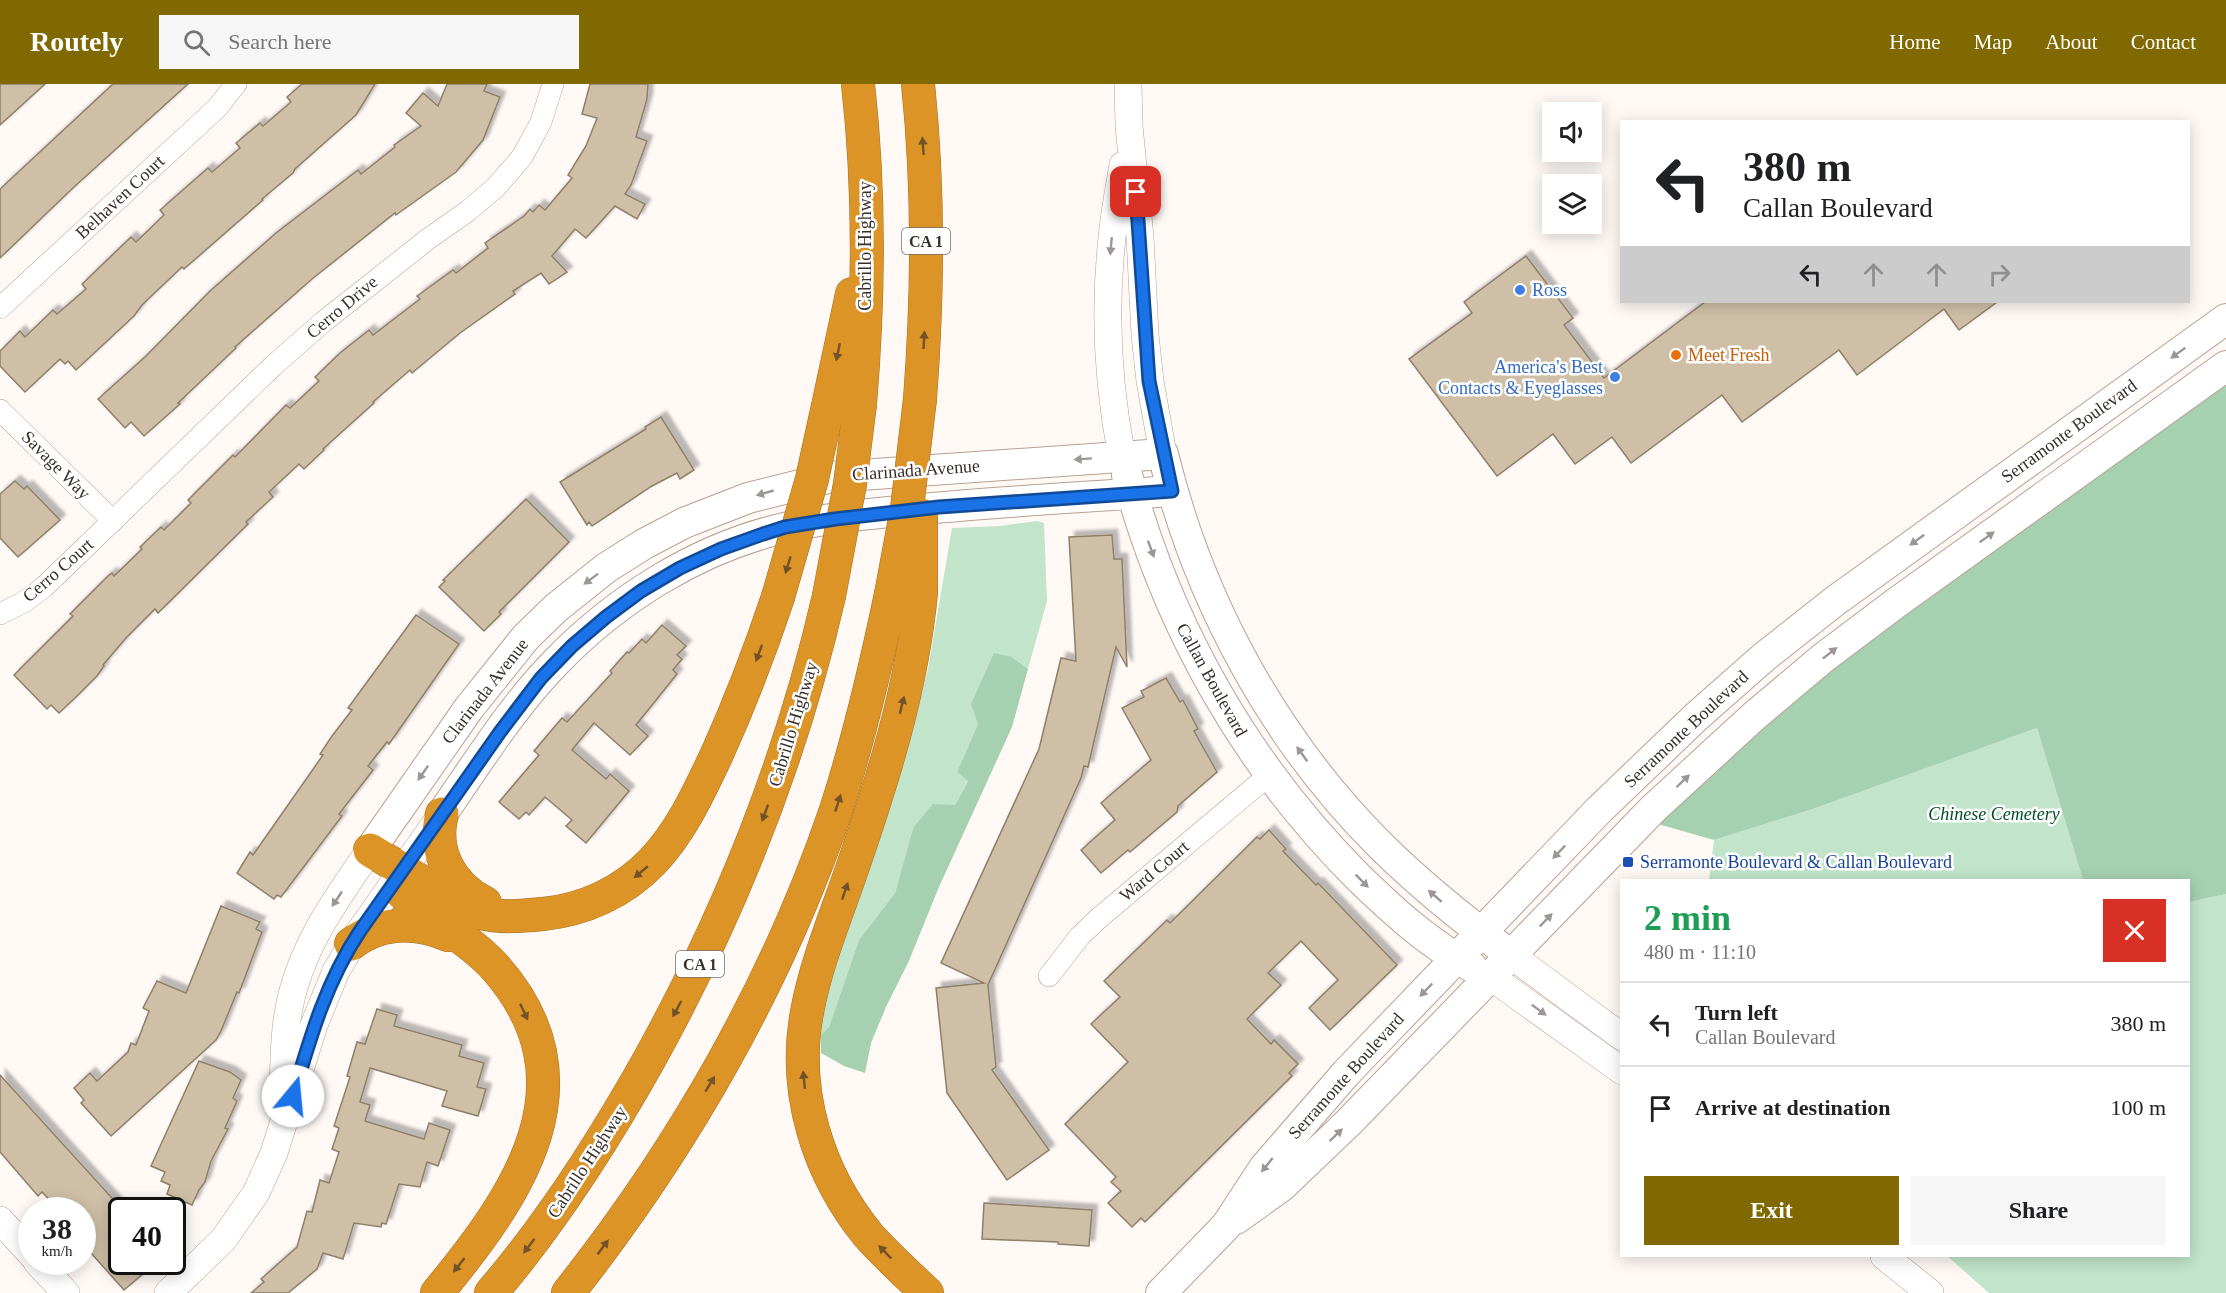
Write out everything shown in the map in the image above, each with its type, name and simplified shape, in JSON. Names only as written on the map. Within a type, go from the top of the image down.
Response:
[{"type":"highway","name":"Cabrillo Highway","points":[[491,1293],[550,1219],[600,1145],[663,1034],[705,954],[753,843],[788,750],[829,596],[850,484],[860,404],[867,234],[864,146],[858,84]]},
{"type":"highway","name":"CA 1","points":[[568,1293],[632,1208],[681,1132],[726,1056],[772,965],[803,895],[842,790],[864,715],[906,593],[907,508],[920,399],[926,279],[923,145],[918,84]]},
{"type":"highway","points":[[398,876],[480,913],[507,916],[540,914],[583,906],[614,892],[646,868],[665,846],[691,807],[727,733],[760,652],[812,479],[846,318],[867,234]]},
{"type":"highway","points":[[906,593],[912,660],[900,713],[877,794],[812,992],[802,1051],[809,1116],[814,1136],[831,1178],[870,1236],[927,1293]]},
{"type":"highway","points":[[442,814],[439,834],[443,857],[455,879],[465,891],[495,907],[540,914]]},
{"type":"highway","points":[[370,850],[398,876],[415,904],[466,941],[492,964],[518,998],[535,1037],[542,1080],[541,1113],[532,1150],[512,1190],[437,1293]]},
{"type":"highway","points":[[351,944],[381,927],[414,925],[430,928],[455,938],[492,964]]},
{"type":"main road","name":"Serramonte Boulevard","points":[[1226,1226],[1264,1168],[1323,1099],[1481,932],[1664,745],[1764,657],[1835,601],[2226,319]]},
{"type":"main road","name":"Serramonte Boulevard","points":[[1161,1293],[1226,1226],[1282,1186],[1348,1123],[1687,776],[1788,687],[1896,603],[2226,366]]},
{"type":"main road","name":"Clarinada Avenue","points":[[370,850],[469,708],[525,637],[556,608],[606,568],[665,533],[705,514],[748,498],[832,477],[1163,454]]},
{"type":"main road","name":"Callan Boulevard","points":[[1163,454],[1172,491],[1195,558],[1218,612],[1252,677],[1288,733],[1314,770],[1377,842],[1410,874],[1512,956]]},
{"type":"main road","name":"Callan Boulevard","points":[[1122,457],[1132,494],[1163,583],[1191,646],[1225,708],[1269,775],[1314,830],[1373,892],[1413,928],[1456,958],[1491,977]]},
{"type":"main road","name":"Clarinada Avenue","points":[[442,814],[526,696],[564,654],[624,603],[700,558],[785,527],[835,519],[957,506],[1172,491]]},
{"type":"street","name":"Belhaven Court","points":[[0,308],[217,108],[236,84]]},
{"type":"street","name":"Cerro Drive","points":[[113,521],[273,366],[322,322],[496,187],[522,157],[541,122],[553,84]]},
{"type":"street","name":"Callan Boulevard","points":[[1128,84],[1146,347],[1151,393],[1163,454]]},
{"type":"street","name":"Callan Boulevard","points":[[1122,457],[1114,411],[1110,365],[1109,273],[1112,237],[1130,126]]},
{"type":"street","name":"Savage Way","points":[[0,410],[113,521]]},
{"type":"street","name":"Cerro Court","points":[[0,614],[24,602],[44,587],[113,521]]},
{"type":"street","name":"Ward Court","points":[[1049,976],[1080,936],[1099,918],[1269,775]]},
{"type":"street","name":"Clarinada Avenue","points":[[168,1293],[207,1257],[237,1223],[266,1174],[327,989],[351,944],[442,814]]},
{"type":"street","name":"Clarinada Avenue","points":[[281,1131],[284,1044],[288,1013],[298,973],[320,926],[370,850]]},
{"type":"street","name":"Callan Boulevard","points":[[1512,956],[1620,1036]]},
{"type":"street","name":"Callan Boulevard","points":[[1491,977],[1620,1070]]},
{"type":"street","points":[[0,1220],[18,1240]]},
{"type":"street","points":[[1885,1257],[1930,1293]]},
{"type":"street","points":[[49,1275],[66,1293]]},
{"type":"green space","points":[[2226,383],[2226,894],[2190,902],[2190,879],[2083,879],[2037,728],[1816,808],[1714,840],[1658,824],[1694,786],[1826,673]]},
{"type":"green space","points":[[1037,521],[1044,523],[1047,601],[1028,669],[1012,657],[957,772],[968,780],[955,805],[913,828],[895,893],[859,940],[829,1027],[821,1035],[823,1003],[914,723],[928,669],[952,528],[1000,526]]},
{"type":"green space","points":[[994,653],[1012,657],[1028,669],[1012,727],[939,887],[908,963],[886,1007],[871,1043],[865,1073],[844,1066],[821,1053],[821,1035],[829,1027],[859,940],[895,893],[913,828],[933,804],[955,805],[968,781],[957,772],[978,724],[971,704]]},
{"type":"green space","name":"Chinese Cemetery","points":[[2037,728],[2083,879],[1709,879],[1714,840],[1816,808]]},
{"type":"green space","points":[[2226,894],[2226,1293],[1989,1293],[1948,1257],[2190,1257],[2190,902]]},
{"type":"building","points":[[0,84],[45,84],[0,125]]},
{"type":"building","points":[[113,84],[188,84],[74,187],[0,258],[0,189]]},
{"type":"building","points":[[302,84],[375,84],[356,115],[263,200],[184,269],[182,267],[76,370],[68,361],[65,364],[60,359],[25,392],[0,366],[0,351],[20,331],[25,337],[53,310],[57,314],[86,289],[82,284],[131,237],[136,242],[164,215],[160,210],[208,168],[212,172],[240,148],[236,143],[260,123],[263,126],[291,102],[287,97]]},
{"type":"building","points":[[447,84],[487,84],[484,91],[500,97],[483,140],[456,172],[396,215],[395,213],[312,279],[235,347],[178,403],[180,404],[144,436],[131,422],[125,428],[98,399],[145,357],[210,291],[276,233],[358,170],[361,174],[395,147],[394,145],[421,126],[406,113],[423,93],[438,106]]},
{"type":"building","points":[[590,84],[648,84],[647,99],[636,137],[647,141],[631,185],[625,194],[645,204],[637,219],[615,206],[586,238],[575,229],[552,256],[567,272],[549,284],[541,273],[513,291],[515,294],[460,333],[412,373],[410,370],[373,402],[304,469],[299,464],[269,492],[273,497],[246,522],[248,524],[158,613],[155,609],[126,638],[103,665],[97,676],[59,713],[51,705],[47,709],[14,675],[73,616],[70,614],[108,576],[112,573],[114,576],[161,527],[164,530],[191,503],[188,500],[233,455],[235,457],[286,405],[290,408],[319,381],[315,377],[340,353],[369,330],[373,335],[420,299],[417,296],[453,270],[456,273],[488,248],[485,243],[524,216],[530,209],[533,212],[539,205],[545,210],[572,178],[568,175],[586,146],[597,118],[582,114]]},
{"type":"building","points":[[1526,256],[1573,318],[1564,325],[1604,378],[1704,303],[1996,303],[1959,330],[1944,309],[1857,375],[1839,350],[1742,422],[1722,395],[1631,463],[1612,437],[1575,464],[1553,434],[1497,476],[1409,359],[1472,313],[1464,302]]},
{"type":"building","points":[[661,417],[694,470],[680,479],[677,473],[652,486],[592,526],[589,522],[587,525],[560,482],[646,429],[645,427]]},
{"type":"building","points":[[15,481],[24,489],[27,486],[60,520],[18,557],[0,538],[0,494]]},
{"type":"building","points":[[526,499],[569,542],[499,612],[501,614],[484,631],[439,587],[445,581],[443,580]]},
{"type":"building","points":[[1112,535],[1114,559],[1122,559],[1127,667],[1116,647],[1088,767],[1084,766],[1081,778],[988,985],[996,1067],[992,1070],[1049,1150],[1007,1180],[947,1093],[936,988],[984,983],[941,963],[1039,749],[1061,658],[1076,661],[1069,537]]},
{"type":"building","points":[[416,615],[459,644],[389,744],[387,742],[368,766],[373,770],[339,814],[342,816],[281,897],[277,895],[274,899],[237,873],[250,852],[253,855],[323,755],[320,754],[352,710],[348,708]]},
{"type":"building","points":[[662,625],[686,646],[677,655],[682,659],[673,670],[677,674],[636,725],[648,736],[630,755],[594,723],[572,750],[606,779],[610,774],[629,791],[586,843],[566,826],[572,820],[545,797],[529,815],[526,812],[519,819],[499,802],[539,755],[534,751],[562,718],[567,722],[612,673],[610,671],[627,652],[629,653],[642,639],[646,643]]},
{"type":"building","points":[[1166,678],[1180,702],[1183,700],[1198,729],[1194,731],[1217,772],[1178,806],[1177,812],[1101,873],[1081,850],[1115,820],[1101,803],[1151,760],[1122,708],[1144,697],[1141,691]]},
{"type":"building","points":[[1269,830],[1286,849],[1283,851],[1316,885],[1318,883],[1397,965],[1330,1030],[1309,1008],[1338,980],[1301,941],[1268,973],[1281,985],[1247,1019],[1271,1044],[1274,1040],[1298,1064],[1289,1073],[1292,1076],[1145,1222],[1141,1218],[1132,1227],[1108,1203],[1121,1191],[1111,1182],[1116,1177],[1065,1124],[1128,1062],[1091,1024],[1120,997],[1104,981],[1167,920],[1170,923],[1257,837],[1260,839]]},
{"type":"building","points":[[221,906],[260,922],[256,929],[262,932],[239,993],[237,992],[221,1031],[216,1040],[111,1136],[81,1103],[84,1100],[74,1088],[90,1073],[97,1081],[128,1052],[131,1043],[136,1045],[149,1011],[143,1008],[157,981],[186,993]]},
{"type":"building","points":[[377,1009],[397,1015],[394,1026],[462,1045],[459,1056],[484,1063],[477,1087],[486,1089],[478,1116],[442,1106],[447,1091],[370,1068],[360,1102],[370,1105],[365,1121],[424,1139],[429,1123],[450,1130],[438,1166],[427,1162],[420,1187],[399,1184],[386,1224],[382,1223],[381,1227],[354,1223],[343,1259],[323,1253],[317,1269],[288,1293],[251,1293],[264,1282],[261,1279],[297,1247],[307,1211],[312,1212],[320,1180],[329,1183],[339,1152],[332,1149],[339,1128],[334,1126],[350,1077],[347,1076],[357,1042],[365,1044]]},
{"type":"building","points":[[199,1061],[230,1072],[241,1080],[233,1098],[237,1101],[225,1128],[228,1129],[211,1161],[205,1182],[192,1205],[186,1202],[186,1197],[174,1197],[167,1194],[170,1185],[161,1181],[165,1172],[151,1166]]},
{"type":"building","points":[[0,1075],[111,1197],[108,1197],[108,1272],[96,1259],[96,1197],[47,1197],[42,1192],[38,1196],[0,1152]]},
{"type":"building","points":[[984,1203],[1092,1210],[1089,1246],[1058,1244],[1058,1242],[982,1239]]},
{"type":"building","points":[[111,1275],[142,1275],[124,1290]]},
{"type":"place","name":"Ross","points":[[1520,290]]},
{"type":"place","name":"Meet Fresh","points":[[1676,355]]},
{"type":"place","name":"America's Best Contacts & Eyeglasses","points":[[1615,377]]},
{"type":"place","name":"Serramonte Boulevard & Callan Boulevard","points":[[1628,862]]},
{"type":"route","points":[[293,1096],[327,989],[344,955],[360,931],[526,696],[572,646],[641,591],[680,568],[721,549],[785,527],[885,512],[1172,491],[1149,381],[1144,335],[1136,192]]}]
